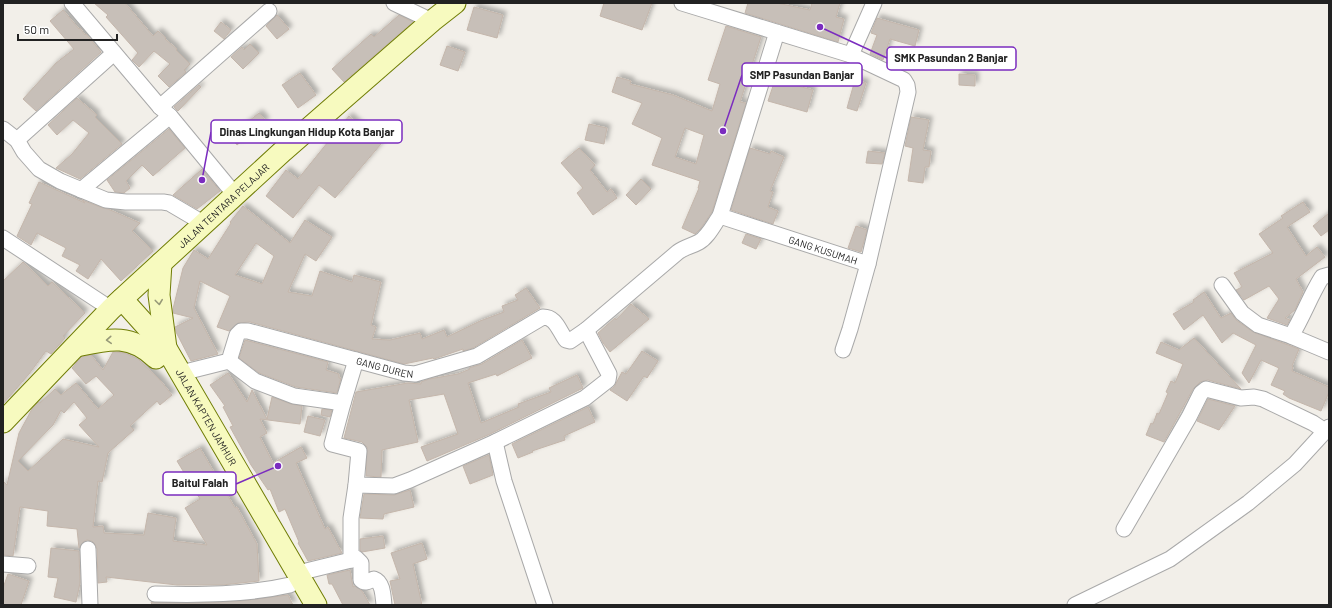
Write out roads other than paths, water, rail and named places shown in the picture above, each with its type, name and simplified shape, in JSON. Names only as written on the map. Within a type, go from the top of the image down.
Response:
[{"type":"street","points":[[72,3],[236,196]]},
{"type":"street","points":[[394,3],[432,20]]},
{"type":"street","name":"JALAN TENTARA PELAJAR","points":[[3,422],[117,304],[203,223],[236,196],[283,151],[432,20],[455,3]]},
{"type":"street","name":"GANG KUSUMAH","points":[[682,3],[851,55],[904,80],[907,85],[908,92],[868,264],[720,216]]},
{"type":"street","points":[[851,55],[874,3]]},
{"type":"street","points":[[82,190],[269,11]]},
{"type":"street","points":[[356,484],[394,486],[410,480],[495,442],[585,398],[608,380],[609,374],[586,330],[678,252],[703,239],[720,216],[777,32]]},
{"type":"street","points":[[17,140],[114,53]]},
{"type":"street","points":[[3,129],[17,140],[24,152],[39,169],[60,182],[106,200],[169,203],[203,223]]},
{"type":"street","points":[[3,238],[117,304]]},
{"type":"street","points":[[77,346],[103,340],[119,339],[134,342],[161,353],[159,295],[161,263]]},
{"type":"street","points":[[843,350],[868,264]]},
{"type":"street","points":[[1291,336],[1301,321],[1315,288],[1322,277],[1329,275]]},
{"type":"street","points":[[1222,285],[1242,314],[1258,325],[1291,336],[1329,352]]},
{"type":"street","name":"JALAN KAPTEN JAMHUR","points":[[117,304],[161,353],[181,372],[244,492]]},
{"type":"street","name":"GANG DUREN","points":[[229,361],[236,335],[241,331],[248,331],[415,374],[478,356],[543,317],[552,318],[566,340],[570,341],[586,330]]},
{"type":"street","name":"JALAN KAPTEN JAMHUR","points":[[161,353],[294,579],[316,605]]},
{"type":"street","points":[[350,560],[350,518],[356,484],[359,451],[332,444],[356,360]]},
{"type":"street","points":[[181,372],[229,361],[255,381],[294,396],[343,403]]},
{"type":"street","points":[[1076,605],[1170,559],[1248,503],[1295,464],[1327,429],[1263,399],[1254,397],[1241,398],[1206,389],[1201,393],[1189,417],[1124,529]]},
{"type":"street","points":[[495,442],[504,481],[545,605]]},
{"type":"street","points":[[88,549],[90,605]]},
{"type":"street","points":[[155,594],[205,595],[264,590],[356,558],[361,563],[361,580],[363,582],[374,579],[378,580],[384,605]]},
{"type":"street","points":[[3,564],[28,566]]},
{"type":"street","name":"JALAN KAPTEN JAMHUR","points":[[294,579],[302,605]]},
{"type":"place","name":"SMK Pasundan 2 Banjar","points":[[820,27]]},
{"type":"place","name":"SMP Pasundan Banjar","points":[[723,131]]},
{"type":"place","name":"Dinas Lingkungan Hidup Kota Banjar","points":[[202,180]]},
{"type":"place","name":"Baitul Falah","points":[[278,466]]}]
